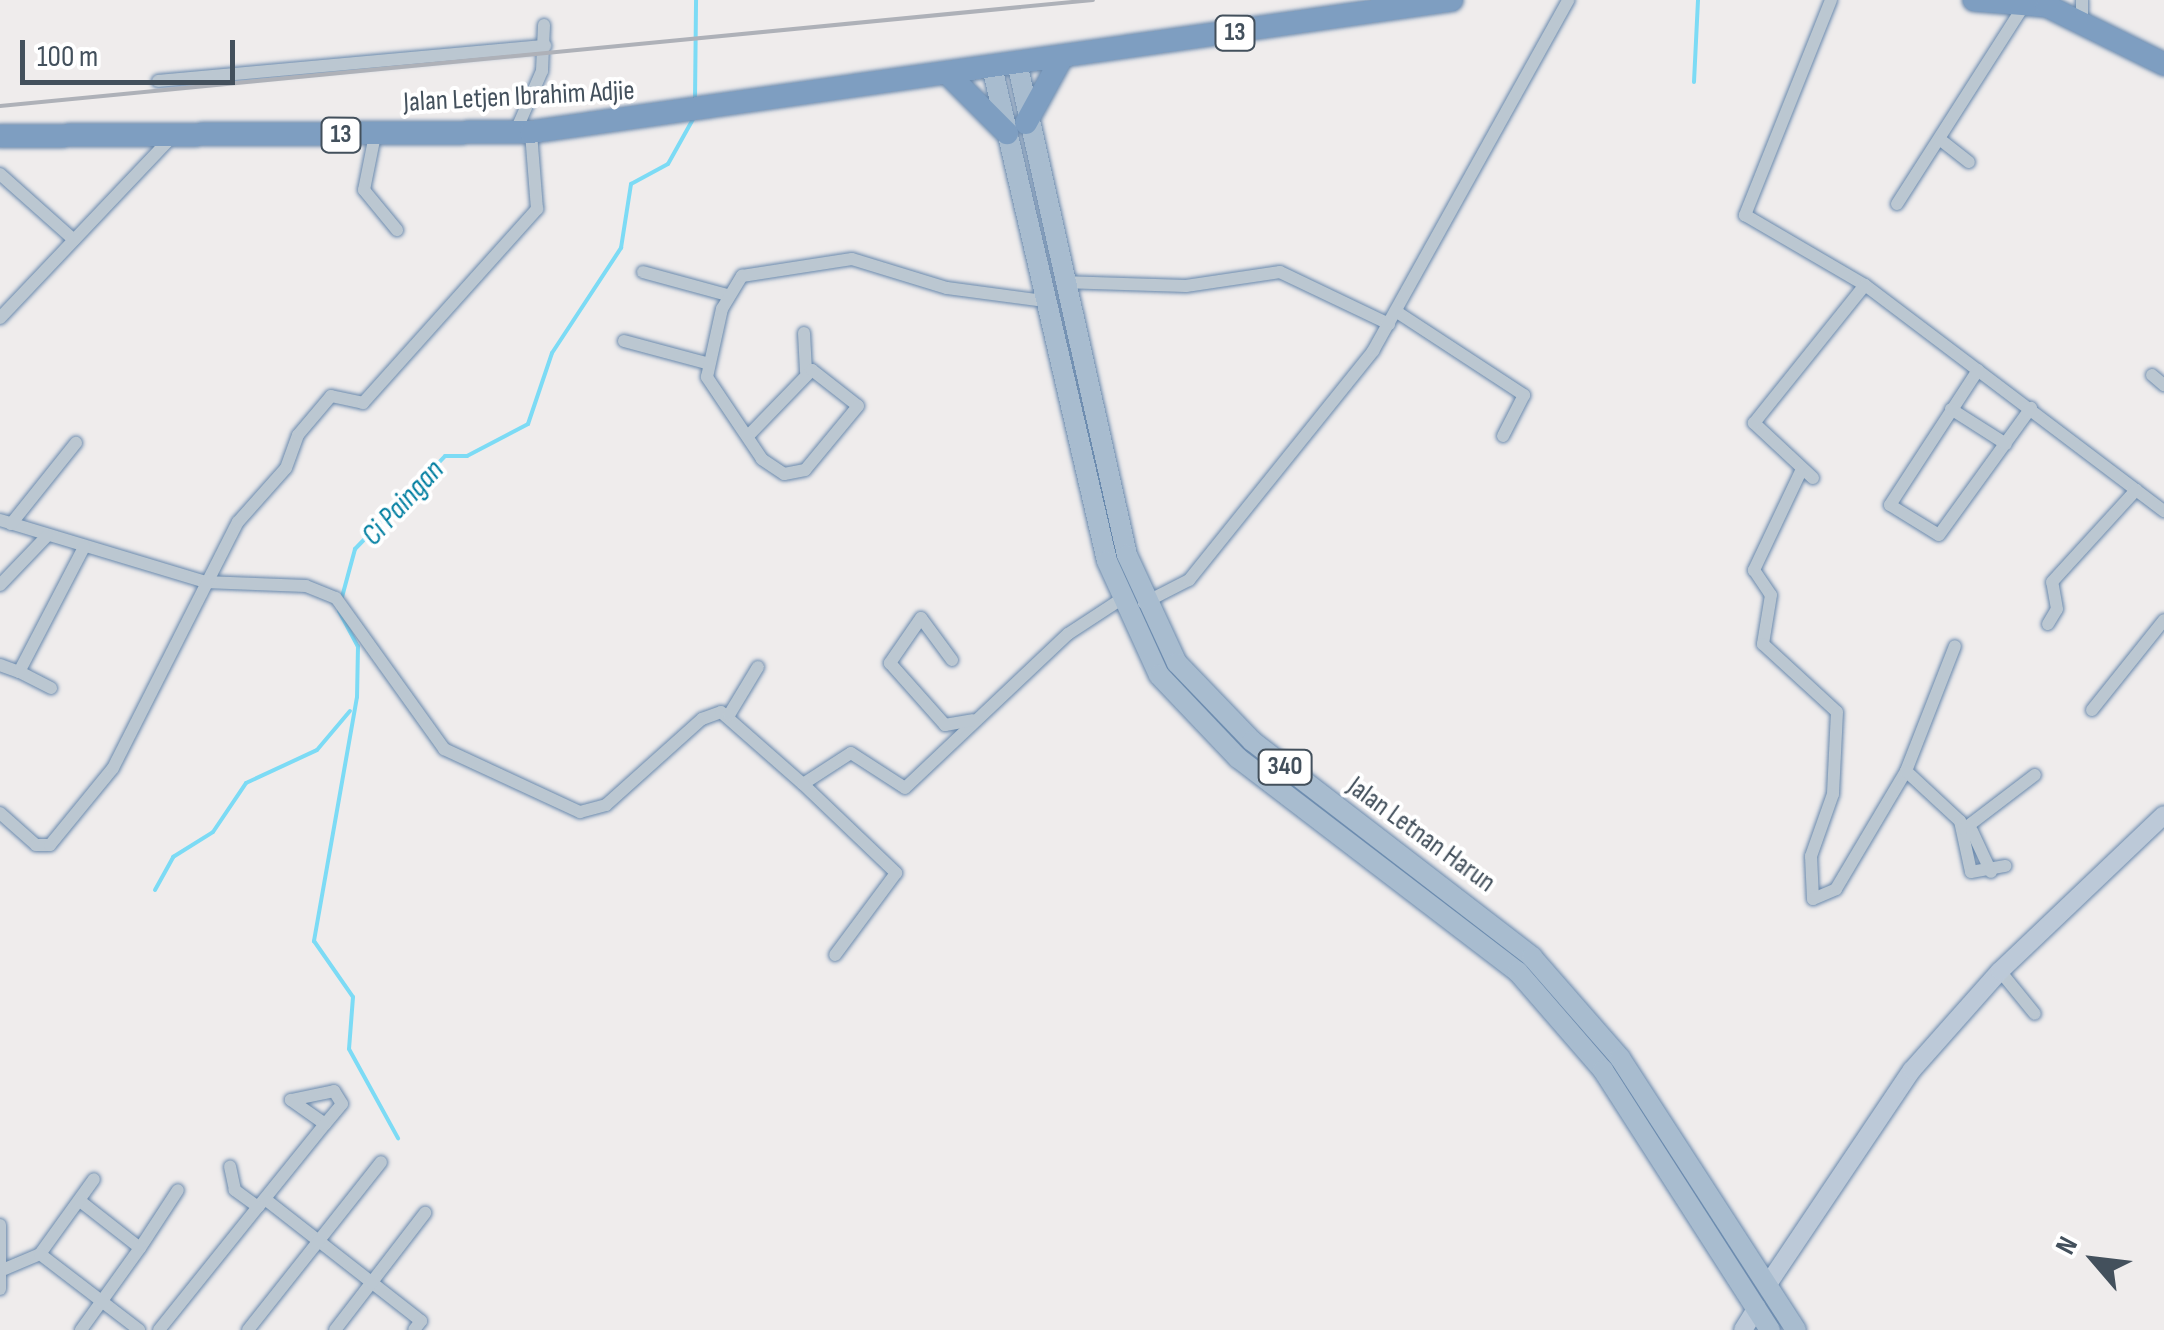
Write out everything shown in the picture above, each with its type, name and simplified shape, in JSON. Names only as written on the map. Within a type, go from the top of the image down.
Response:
[{"type":"highway","name":"13","points":[[952,78],[1452,0]]},
{"type":"highway","points":[[1974,0],[2082,9],[2164,64]]},
{"type":"highway","points":[[952,78],[1016,128],[1060,60]]},
{"type":"highway","name":"Jalan Letjen Ibrahim Adjie","points":[[0,136],[523,132],[706,112],[952,78]]},
{"type":"main road","name":"Jalan Letnan Harun","points":[[1018,68],[1016,128],[1045,301],[1104,502],[1144,603],[1209,704],[1485,916],[1586,1032],[1768,1284],[1796,1330]]},
{"type":"main road","name":"Jalan Letnan Harun","points":[[993,71],[1016,128],[1062,282],[1120,600],[1194,718],[1472,932],[1586,1032],[1770,1330]]},
{"type":"street","points":[[1144,603],[1188,580],[1393,318],[1568,0]]},
{"type":"street","points":[[1831,0],[1781,140],[1743,209],[1865,286],[2164,511]]},
{"type":"street","points":[[1896,204],[1942,141],[2026,2]]},
{"type":"street","points":[[0,813],[36,845],[50,846],[144,714],[205,582],[331,396],[364,403],[538,208],[523,132],[545,46],[544,25]]},
{"type":"street","points":[[158,82],[545,46]]},
{"type":"street","points":[[376,134],[364,190],[397,230]]},
{"type":"street","points":[[0,318],[172,137]]},
{"type":"street","points":[[1942,141],[1970,162]]},
{"type":"street","points":[[0,174],[74,240]]},
{"type":"street","points":[[706,363],[728,295],[750,274],[852,259],[947,288],[1045,301]]},
{"type":"street","points":[[642,272],[728,295]]},
{"type":"street","points":[[1062,282],[1186,286],[1280,272],[1393,318],[1524,395],[1503,436]]},
{"type":"street","points":[[1865,286],[1754,423],[1807,475],[1754,570],[1772,595],[1764,644],[1837,712],[1833,794],[1812,856],[1814,900],[1836,889],[1906,771],[1955,646]]},
{"type":"street","points":[[804,333],[806,372]]},
{"type":"street","points":[[624,341],[706,363],[748,436],[784,474],[822,456],[858,406],[822,371],[806,372],[748,436]]},
{"type":"street","points":[[1978,370],[1889,500],[1932,534],[2032,408]]},
{"type":"street","points":[[2152,375],[2164,385]]},
{"type":"street","points":[[1951,409],[2006,444]]},
{"type":"street","points":[[76,443],[6,522],[205,582],[306,586],[340,602],[444,749],[566,808],[606,805],[702,718],[729,715],[896,873],[835,955]]},
{"type":"street","points":[[2048,624],[2054,578],[2136,490]]},
{"type":"street","points":[[0,585],[47,536]]},
{"type":"street","points":[[19,672],[84,547]]},
{"type":"street","points":[[803,784],[851,753],[905,788],[974,720],[1120,600]]},
{"type":"street","points":[[952,660],[922,618],[890,663],[944,724],[974,720]]},
{"type":"street","points":[[2092,710],[2164,620]]},
{"type":"street","points":[[0,664],[51,688]]},
{"type":"street","points":[[729,715],[758,667]]},
{"type":"street","points":[[1906,771],[1968,830],[1998,869]]},
{"type":"street","points":[[1968,830],[2034,776]]},
{"type":"street","points":[[1768,1284],[1912,1070],[2000,970],[2164,815]]},
{"type":"street","points":[[2000,970],[2036,1014]]},
{"type":"street","points":[[159,1330],[324,1124]]},
{"type":"street","points":[[248,1330],[381,1162]]},
{"type":"street","points":[[230,1167],[235,1190],[318,1240],[372,1282],[421,1321],[414,1330]]},
{"type":"street","points":[[3,1272],[40,1254],[94,1179]]},
{"type":"street","points":[[81,1330],[178,1190]]},
{"type":"street","points":[[80,1201],[140,1248]]},
{"type":"street","points":[[334,1330],[425,1213]]},
{"type":"street","points":[[0,1225],[0,1289]]},
{"type":"street","points":[[40,1254],[139,1330]]},
{"type":"street","points":[[1743,1330],[1757,1308]]},
{"type":"waterway","name":"Ci Paingan","points":[[695,100],[696,0]]},
{"type":"waterway","points":[[1694,82],[1698,0]]},
{"type":"waterway","name":"Ci Paingan","points":[[342,597],[355,549],[445,456],[467,456],[528,424],[552,353],[621,248],[631,184],[668,164],[693,119]]},
{"type":"waterway","name":"Ci Paingan","points":[[339,611],[358,646],[357,697],[314,941],[353,997],[349,1049],[398,1138]]},
{"type":"waterway","points":[[155,890],[173,857],[213,832],[246,783],[317,750],[350,711]]},
{"type":"railway","points":[[0,106],[1093,0]]}]
